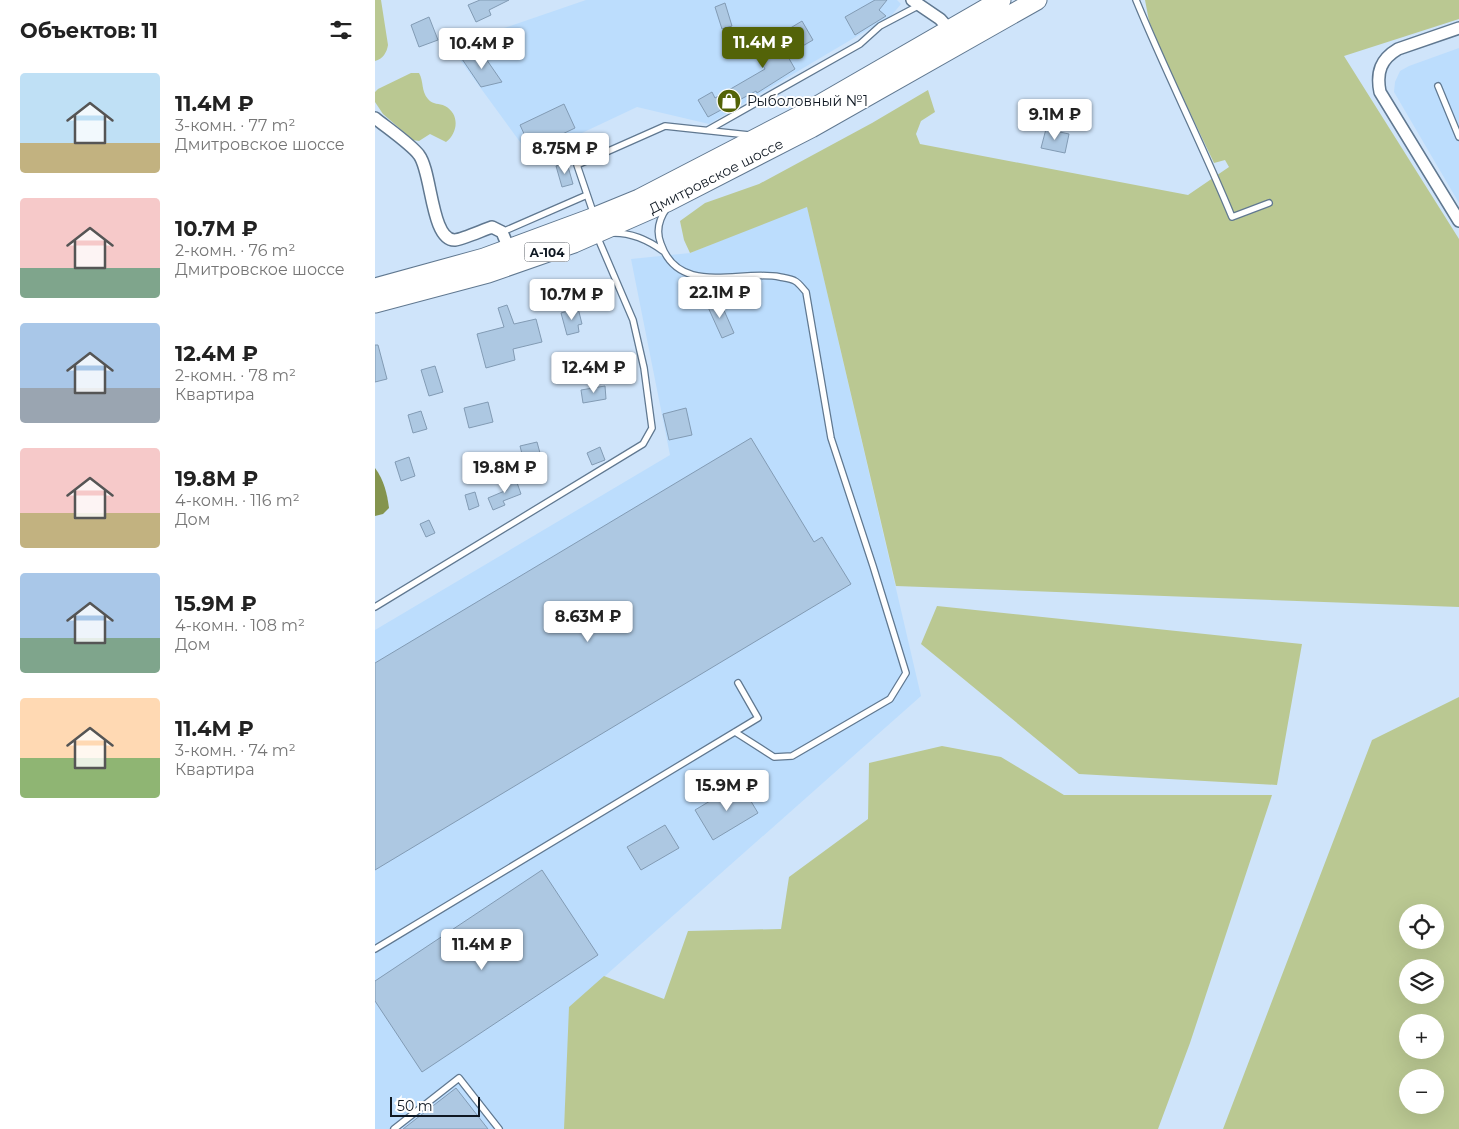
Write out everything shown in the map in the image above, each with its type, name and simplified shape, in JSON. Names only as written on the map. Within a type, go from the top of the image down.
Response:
[{"type":"highway","name":"Дмитровское шоссе","points":[[375,303],[488,273],[574,243],[639,199],[761,136],[1001,0]]},
{"type":"highway","name":"Дмитровское шоссе","points":[[375,288],[484,258],[509,249],[597,228],[674,198],[811,128],[1037,0]]},
{"type":"street","points":[[915,3],[940,18],[950,30]]},
{"type":"street","points":[[1458,217],[1380,92],[1377,80],[1379,70],[1389,54],[1398,49],[1459,28]]},
{"type":"street","points":[[375,118],[419,154],[425,166],[439,228],[445,237],[455,240],[492,227],[502,232],[509,249]]},
{"type":"lane","points":[[1136,0],[1159,55],[1233,216],[1269,203]]},
{"type":"lane","points":[[707,131],[860,44],[880,26],[915,3]]},
{"type":"lane","points":[[1438,86],[1459,137]]},
{"type":"lane","points":[[375,607],[643,444],[651,428],[644,368],[633,320],[610,269],[577,165],[665,126],[761,136]]},
{"type":"lane","points":[[502,232],[587,195]]},
{"type":"lane","points":[[674,198],[664,212],[659,225],[658,236],[663,251],[670,262],[680,270],[690,275],[717,277],[773,276],[795,280],[806,292],[831,438],[873,566],[905,673],[890,699],[792,756],[774,757],[735,732]]},
{"type":"lane","points":[[597,228],[635,236],[649,241],[663,251]]},
{"type":"lane","points":[[375,949],[758,718],[738,683]]},
{"type":"lane","points":[[394,1129],[459,1078],[499,1129]]},
{"type":"shaded area","points":[[375,0],[381,0],[388,45],[384,55],[375,61]]},
{"type":"shaded area","points":[[586,0],[897,0],[901,4],[891,16],[709,124],[637,107],[531,157],[458,57],[455,45]]},
{"type":"shaded area","points":[[1145,0],[1459,0],[1459,19],[1344,56],[1459,239],[1459,607],[896,586],[807,207],[690,253],[684,240],[680,221],[705,203],[759,184],[872,123],[928,90],[935,112],[921,121],[916,134],[920,144],[1188,195],[1229,167],[1225,160],[1214,163],[1166,62],[1149,21]]},
{"type":"shaded area","points":[[1459,48],[1459,203],[1394,92],[1395,82],[1400,71]]},
{"type":"shaded area","points":[[411,73],[419,73],[424,93],[430,101],[445,106],[453,114],[456,124],[455,129],[446,142],[430,134],[419,141],[413,140],[383,114],[375,102],[375,92],[378,89]]},
{"type":"shaded area","points":[[807,206],[921,696],[570,1007],[564,1129],[375,1129],[375,630],[670,455],[631,259],[690,253]]},
{"type":"shaded area","points":[[375,468],[385,487],[389,508],[383,514],[375,516]]},
{"type":"shaded area","points":[[937,606],[1302,644],[1277,785],[1079,774],[921,644]]},
{"type":"shaded area","points":[[1459,697],[1459,1129],[1223,1129],[1372,740]]},
{"type":"shaded area","points":[[942,746],[1001,757],[1064,795],[1272,795],[1190,1043],[1158,1129],[564,1129],[569,1007],[604,976],[664,999],[688,931],[781,929],[789,877],[868,819],[869,763]]},
{"type":"building","points":[[480,0],[509,0],[489,10],[491,15],[476,22],[468,5]]},
{"type":"building","points":[[875,0],[887,0],[879,10],[886,16],[855,35],[845,17]]},
{"type":"building","points":[[725,3],[732,26],[722,29],[715,7]]},
{"type":"building","points":[[429,17],[438,40],[419,47],[411,25]]},
{"type":"building","points":[[802,21],[813,40],[787,55],[795,69],[757,93],[756,91],[708,117],[698,100],[712,92],[715,98],[765,69],[754,50]]},
{"type":"building","points":[[482,53],[502,82],[481,87],[462,59]]},
{"type":"building","points":[[564,104],[575,128],[531,149],[520,125]]},
{"type":"building","points":[[1046,129],[1069,134],[1065,153],[1041,148]]},
{"type":"building","points":[[567,163],[573,184],[562,187],[556,166]]},
{"type":"building","points":[[719,299],[734,333],[722,338],[707,305]]},
{"type":"building","points":[[507,305],[514,324],[536,319],[542,342],[513,349],[515,360],[486,368],[477,334],[504,327],[498,308]]},
{"type":"building","points":[[578,308],[582,324],[578,325],[579,332],[567,335],[561,313]]},
{"type":"building","points":[[375,345],[378,345],[387,379],[375,382]]},
{"type":"building","points":[[435,366],[443,392],[429,396],[421,370]]},
{"type":"building","points":[[605,386],[606,399],[583,403],[581,390]]},
{"type":"building","points":[[488,402],[493,422],[469,428],[464,408]]},
{"type":"building","points":[[686,408],[692,435],[669,440],[663,414]]},
{"type":"building","points":[[421,411],[427,429],[413,433],[408,415]]},
{"type":"building","points":[[751,438],[814,542],[822,537],[851,584],[375,870],[375,663]]},
{"type":"building","points":[[537,442],[540,453],[535,454],[537,459],[524,462],[520,446]]},
{"type":"building","points":[[600,447],[605,460],[592,465],[587,453]]},
{"type":"building","points":[[409,457],[415,476],[401,481],[395,462]]},
{"type":"building","points":[[515,477],[521,494],[503,501],[505,505],[493,510],[488,498],[507,490],[504,481]]},
{"type":"building","points":[[475,492],[479,506],[469,510],[465,495]]},
{"type":"building","points":[[429,520],[435,533],[426,537],[420,524]]},
{"type":"building","points":[[740,783],[758,813],[713,840],[695,810]]},
{"type":"building","points":[[665,825],[679,848],[641,870],[627,847]]},
{"type":"building","points":[[542,870],[598,955],[422,1072],[375,1001],[375,981]]},
{"type":"building","points":[[456,1088],[488,1129],[403,1129]]},
{"type":"place","name":"Рыболовный №1","points":[[729,101]]}]
